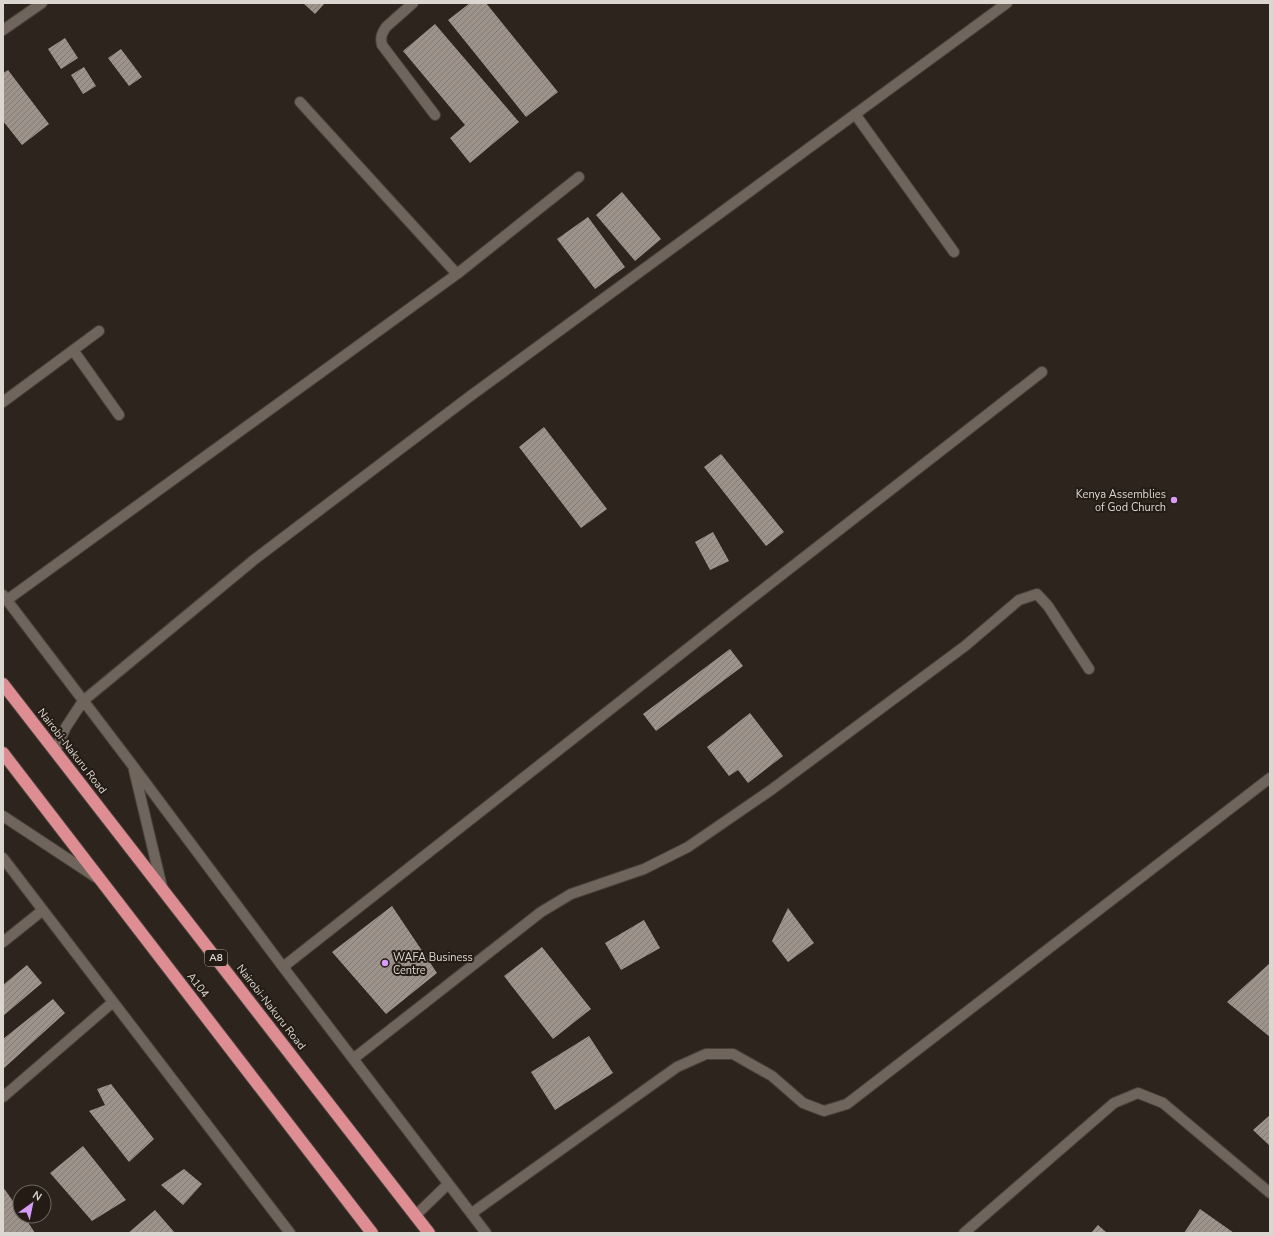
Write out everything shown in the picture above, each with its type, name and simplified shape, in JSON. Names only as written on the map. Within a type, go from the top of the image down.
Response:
[{"type":"highway","name":"Nairobi-Nakuru Road","points":[[3,684],[429,1233]]},
{"type":"highway","name":"A104","points":[[3,753],[372,1233]]},
{"type":"street","points":[[3,30],[42,3]]},
{"type":"street","points":[[413,3],[386,27],[383,31],[381,40],[382,45],[435,115]]},
{"type":"street","points":[[55,752],[66,727],[82,701],[255,559],[476,392],[1007,3]]},
{"type":"street","points":[[300,102],[457,274]]},
{"type":"street","points":[[855,114],[954,252]]},
{"type":"street","points":[[486,1233],[283,967],[5,598],[457,274],[579,177]]},
{"type":"street","points":[[3,402],[99,332]]},
{"type":"street","points":[[73,350],[119,415]]},
{"type":"street","points":[[283,967],[1042,372]]},
{"type":"street","points":[[353,1059],[541,912],[571,894],[644,869],[688,847],[758,799],[965,646],[1019,600],[1037,594],[1048,606],[1088,669]]},
{"type":"street","points":[[133,766],[162,889]]},
{"type":"street","points":[[472,1213],[676,1067],[706,1054],[734,1054],[772,1076],[804,1103],[824,1111],[847,1104],[1270,778]]},
{"type":"street","points":[[3,816],[101,880]]},
{"type":"street","points":[[3,858],[290,1233]]},
{"type":"street","points":[[3,942],[43,910]]},
{"type":"street","points":[[3,1097],[113,1002]]},
{"type":"street","points":[[970,1231],[1114,1103],[1138,1093],[1163,1103],[1270,1193]]},
{"type":"street","points":[[416,1215],[448,1184]]},
{"type":"building","points":[[303,3],[325,3],[315,14]]},
{"type":"building","points":[[470,3],[486,3],[558,92],[526,117],[448,20]]},
{"type":"building","points":[[435,24],[519,122],[470,163],[450,138],[465,125],[403,51]]},
{"type":"building","points":[[65,38],[78,58],[61,69],[48,49]]},
{"type":"building","points":[[121,49],[142,77],[129,86],[108,58]]},
{"type":"building","points":[[84,67],[96,86],[83,94],[71,75]]},
{"type":"building","points":[[8,70],[49,124],[22,145],[3,121],[3,73]]},
{"type":"building","points":[[622,192],[661,239],[635,261],[596,215]]},
{"type":"building","points":[[588,217],[625,267],[595,289],[557,239]]},
{"type":"building","points":[[544,427],[607,509],[581,528],[519,447]]},
{"type":"building","points":[[721,454],[784,532],[766,546],[704,467]]},
{"type":"building","points":[[713,532],[729,561],[710,570],[695,542]]},
{"type":"building","points":[[730,649],[743,666],[656,731],[643,714]]},
{"type":"building","points":[[750,713],[783,756],[748,783],[738,770],[729,776],[707,747]]},
{"type":"building","name":"WAFA Business Centre","points":[[392,906],[437,973],[386,1014],[332,952]]},
{"type":"building","points":[[788,908],[814,943],[788,962],[772,941]]},
{"type":"building","points":[[644,920],[660,948],[621,970],[605,943]]},
{"type":"building","points":[[542,947],[591,1009],[553,1039],[504,976]]},
{"type":"building","points":[[1270,963],[1270,1037],[1227,1002]]},
{"type":"building","points":[[27,965],[42,983],[3,1016],[3,985]]},
{"type":"building","points":[[53,999],[65,1013],[3,1069],[3,1039]]},
{"type":"building","points":[[589,1036],[613,1073],[555,1110],[531,1072]]},
{"type":"building","points":[[111,1084],[154,1139],[129,1162],[89,1111],[105,1105],[97,1089]]},
{"type":"building","points":[[1270,1115],[1270,1146],[1253,1130]]},
{"type":"building","points":[[83,1146],[126,1200],[92,1221],[50,1173]]},
{"type":"building","points":[[184,1169],[202,1184],[183,1205],[161,1185]]},
{"type":"building","points":[[3,1187],[12,1200],[12,1224],[29,1224],[35,1233],[3,1233]]},
{"type":"building","points":[[1200,1209],[1234,1233],[1184,1233]]},
{"type":"building","points":[[155,1210],[175,1233],[128,1233]]},
{"type":"building","points":[[1098,1225],[1107,1233],[1091,1233]]},
{"type":"place","name":"Kenya Assemblies of God Church","points":[[1174,500]]},
{"type":"place","name":"WAFA Business Centre","points":[[385,963]]}]
